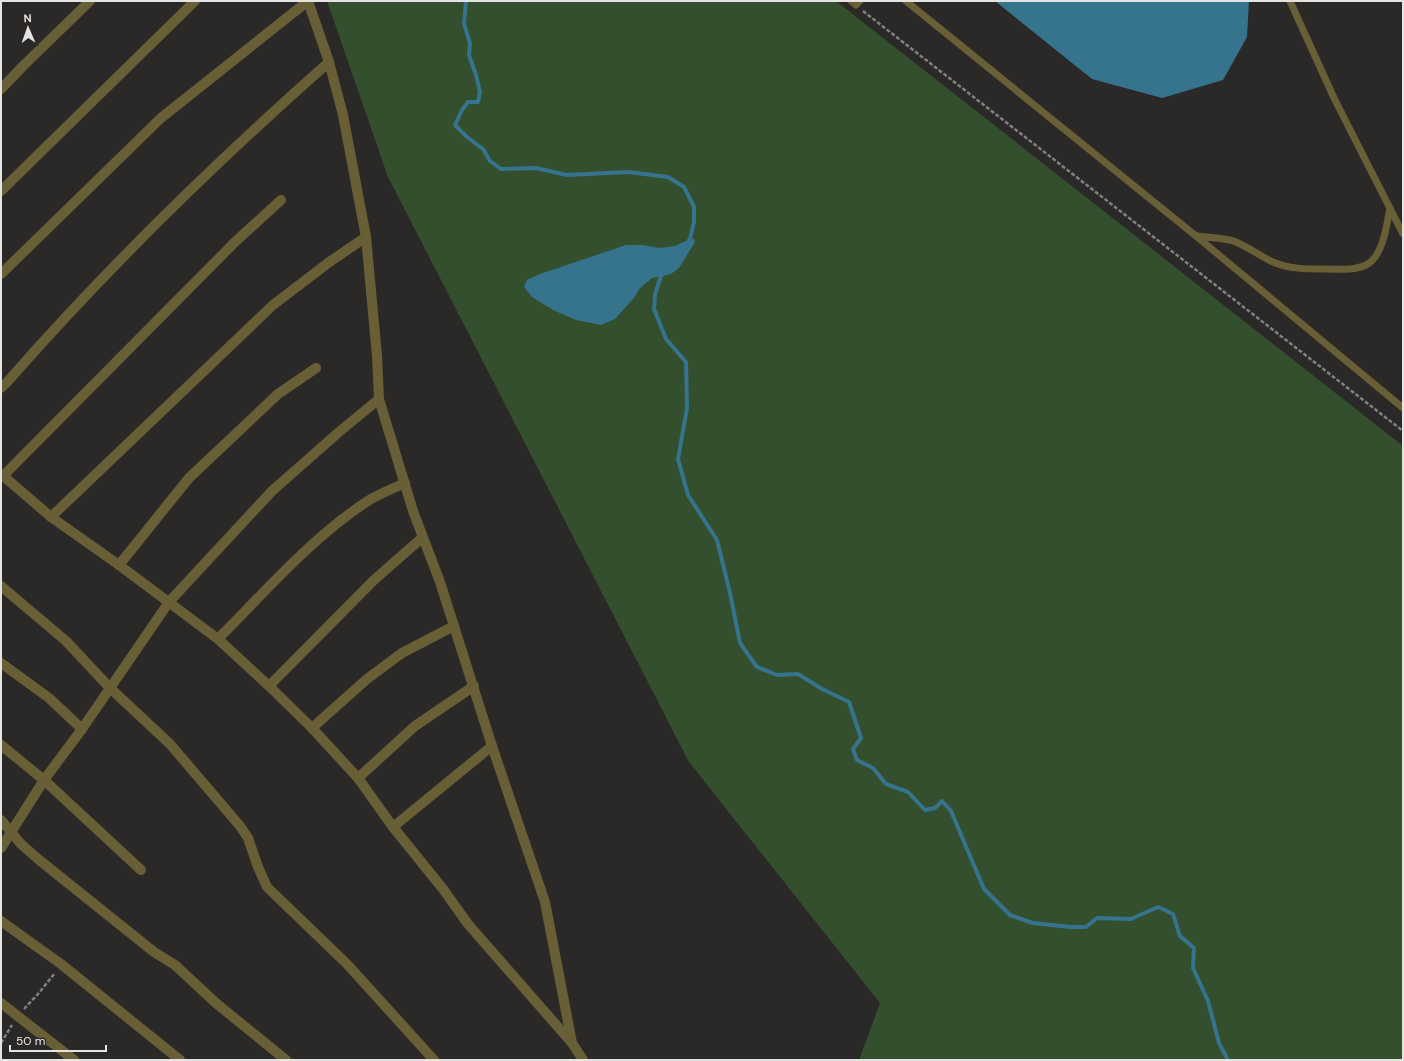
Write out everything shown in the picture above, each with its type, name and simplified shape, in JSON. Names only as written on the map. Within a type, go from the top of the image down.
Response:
[{"type":"street","points":[[1,89],[90,1]]},
{"type":"street","points":[[1,191],[195,1]]},
{"type":"street","points":[[1,274],[161,118],[308,1],[329,62],[343,115],[366,237],[377,356],[379,399],[405,484],[440,582],[492,746],[545,902],[572,1043]]},
{"type":"street","points":[[1,388],[56,326],[171,208],[329,62]]},
{"type":"street","points":[[281,200],[235,242],[2,475],[51,517],[119,565],[218,639],[312,728],[358,778],[393,827],[443,889],[468,924],[572,1043],[583,1060]]},
{"type":"street","points":[[51,517],[273,305],[328,263],[366,237]]},
{"type":"street","points":[[119,565],[189,478],[278,394],[316,368]]},
{"type":"street","points":[[1,848],[44,780],[82,729],[169,602],[272,491],[379,399]]},
{"type":"street","points":[[218,639],[296,560],[346,516],[373,498],[405,484]]},
{"type":"street","points":[[269,686],[374,580],[423,537]]},
{"type":"street","points":[[1,586],[66,641],[110,688],[170,744],[240,826],[248,838],[267,887],[347,964],[434,1060]]},
{"type":"street","points":[[312,728],[367,679],[402,653],[454,626]]},
{"type":"street","points":[[1,663],[49,698],[82,729]]},
{"type":"street","points":[[358,778],[415,726],[474,686]]},
{"type":"street","points":[[1,745],[44,780],[141,870]]},
{"type":"street","points":[[393,827],[492,746]]},
{"type":"street","points":[[1,820],[21,844],[38,859],[154,952],[175,965],[217,1004],[286,1060]]},
{"type":"street","points":[[1,921],[61,964],[180,1060]]},
{"type":"street","points":[[1,1003],[74,1060]]},
{"type":"lane","points":[[906,1],[1196,236],[1403,408]]},
{"type":"lane","points":[[1290,1],[1334,98],[1403,234]]},
{"type":"lane","points":[[1196,236],[1230,240],[1272,262],[1286,267],[1307,269],[1350,269],[1366,265],[1374,257],[1381,246],[1390,208]]},
{"type":"path","points":[[856,2],[1403,431]]},
{"type":"path","points":[[1,1043],[18,1016],[38,994],[61,964]]},
{"type":"green space","points":[[327,1],[836,1],[1403,446],[1403,1060],[859,1060],[880,1003],[689,762],[388,177]]},
{"type":"water","points":[[995,1],[1249,1],[1247,37],[1223,80],[1162,98],[1092,79]]},
{"type":"water","points":[[690,239],[694,239],[695,242],[679,268],[671,274],[652,278],[640,288],[634,298],[615,319],[601,325],[576,320],[553,310],[532,297],[524,287],[527,280],[540,274],[626,245],[643,245],[659,248],[675,246]]},
{"type":"waterway","points":[[466,1],[464,24],[470,43],[469,55],[480,92],[478,102],[468,102],[462,110],[455,125],[467,137],[483,149],[490,161],[501,169],[536,168],[567,175],[628,172],[668,177],[684,187],[694,207],[694,222],[690,239],[687,243]]},
{"type":"waterway","points":[[664,272],[661,276],[655,294],[654,309],[666,339],[686,362],[687,408],[678,459],[688,495],[717,540],[740,643],[757,667],[777,675],[798,674],[822,689],[849,702],[861,738],[853,749],[857,760],[873,768],[886,784],[908,792],[925,810],[935,808],[942,801],[951,811],[984,889],[1010,915],[1033,923],[1070,927],[1086,927],[1097,918],[1131,919],[1158,907],[1173,914],[1180,936],[1194,948],[1193,968],[1208,1001],[1219,1043],[1228,1060]]}]
